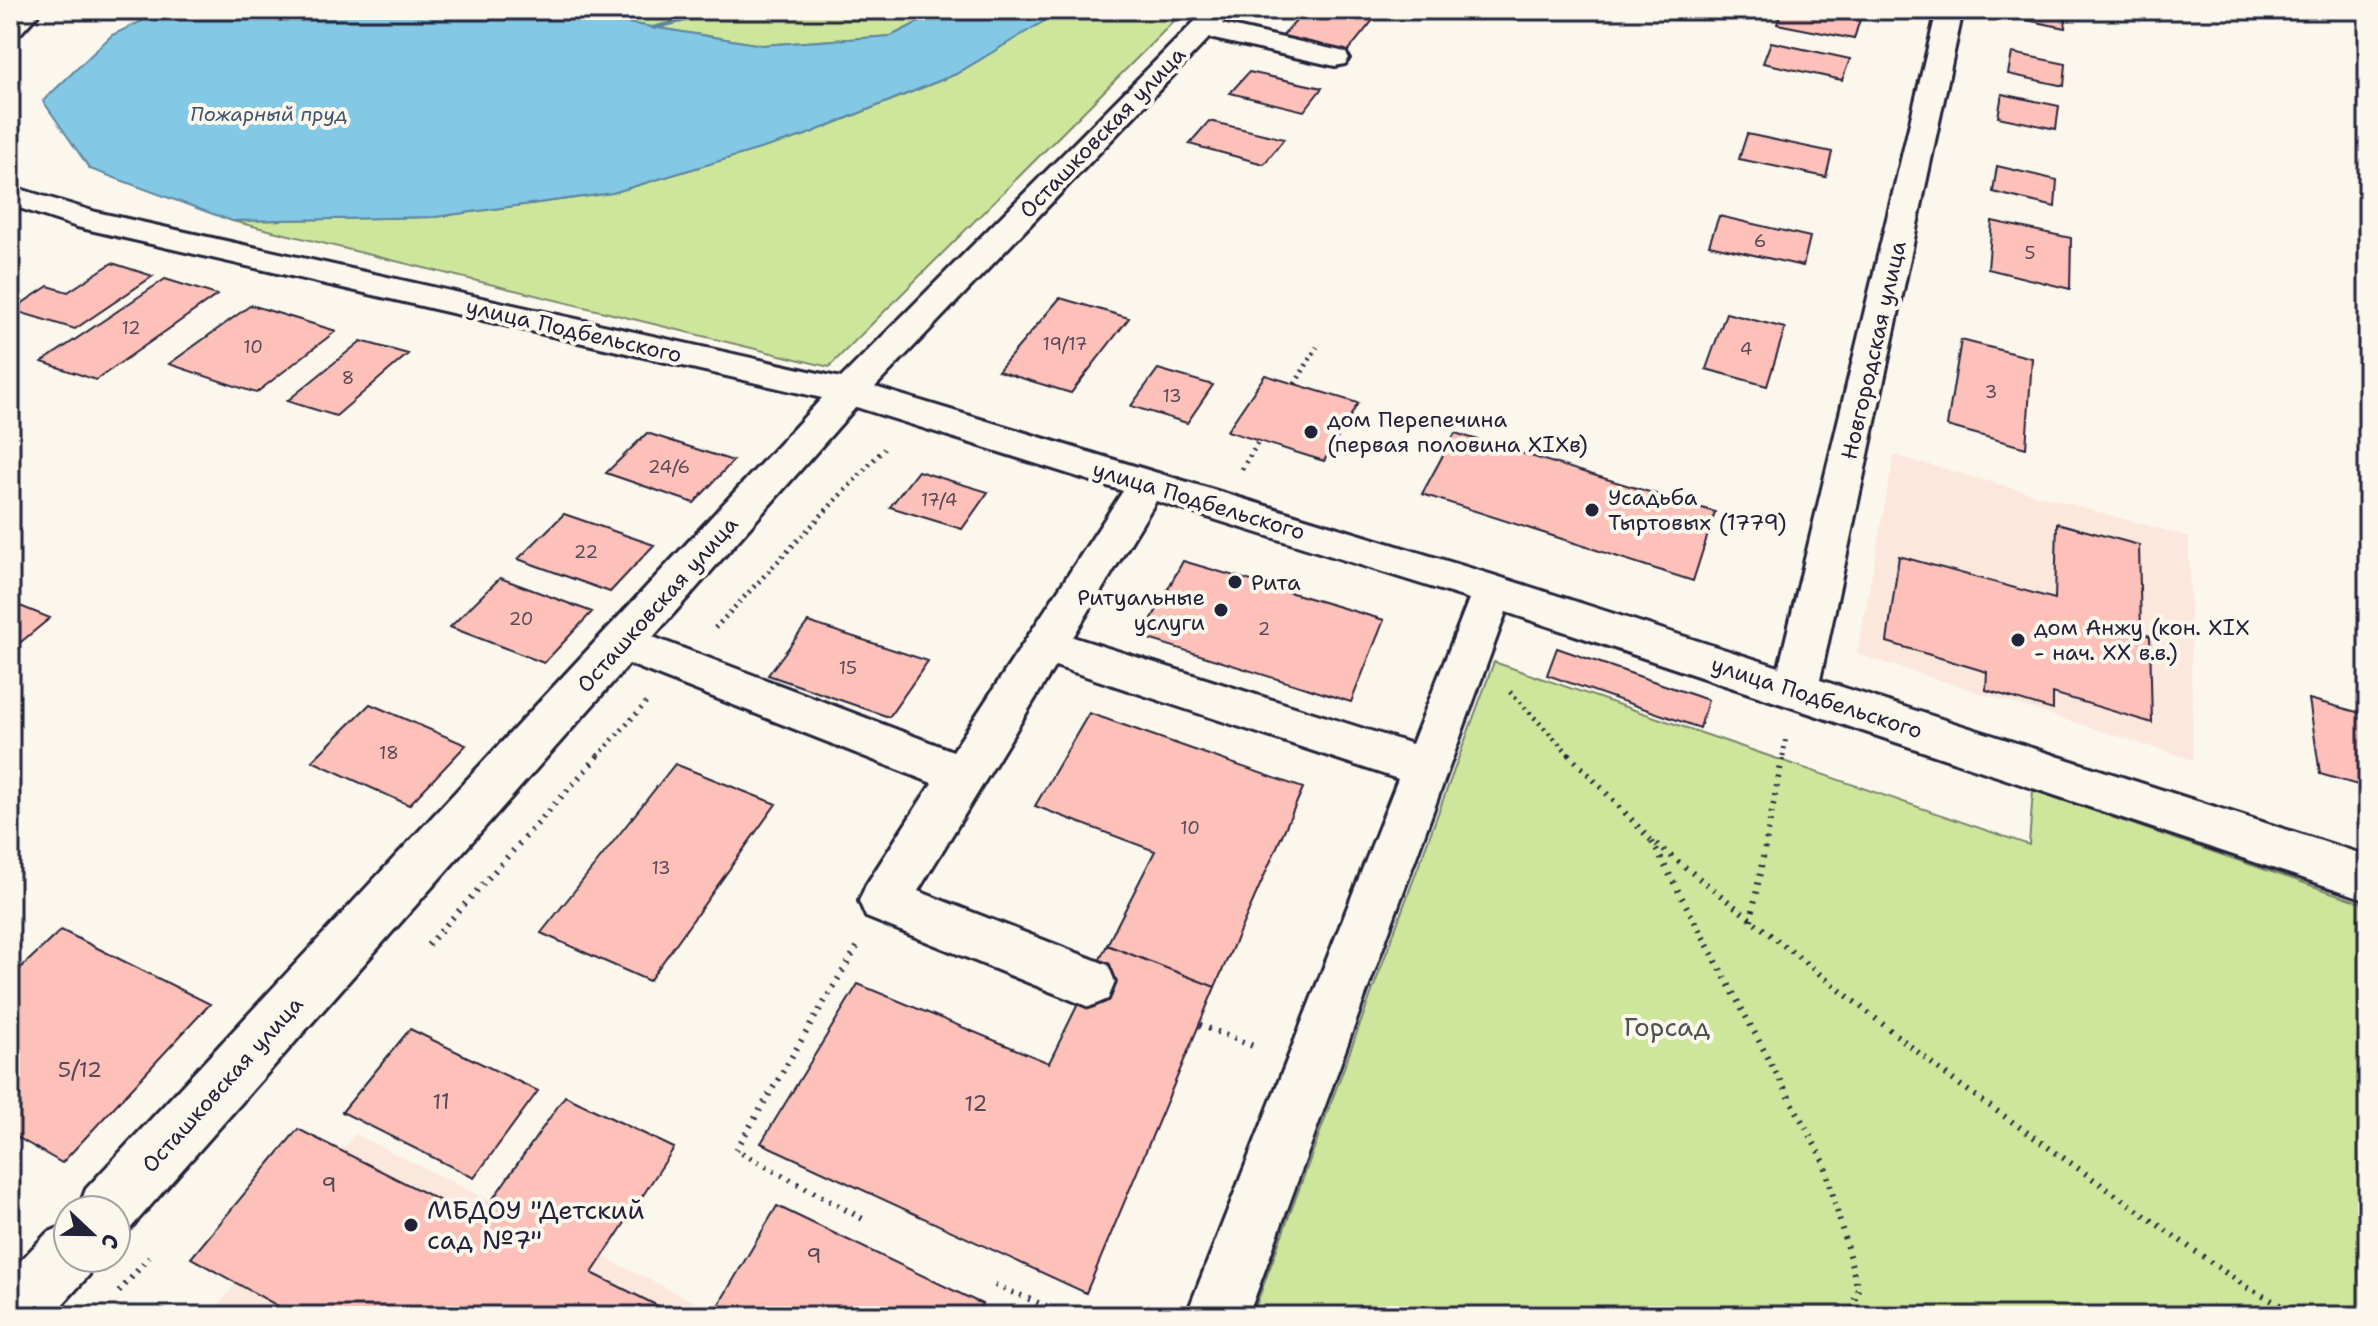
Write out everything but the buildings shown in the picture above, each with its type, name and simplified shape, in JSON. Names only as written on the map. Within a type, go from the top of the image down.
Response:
[{"type":"street","points":[[10,28],[29,10]]},
{"type":"street","name":"Новгородская улица","points":[[1796,690],[1950,10]]},
{"type":"street","points":[[1212,19],[1335,58]]},
{"type":"street","name":"Осташковская улица","points":[[122,1194],[849,392],[1212,19]]},
{"type":"street","name":"улица Подбельского","points":[[10,195],[88,220],[849,392],[1493,591],[2368,878]]},
{"type":"street","points":[[1089,982],[884,901],[1147,484]]},
{"type":"street","points":[[1217,1316],[1493,591]]},
{"type":"street","points":[[621,643],[963,775]]},
{"type":"street","points":[[1045,645],[1425,768]]},
{"type":"street","points":[[16,1301],[52,1268]]},
{"type":"path","points":[[1295,384],[1317,347]]},
{"type":"path","points":[[427,946],[680,666],[889,444]]},
{"type":"path","points":[[1471,651],[1651,840],[1953,1080],[2246,1287],[2301,1316]]},
{"type":"path","points":[[1751,920],[1787,733]]},
{"type":"path","points":[[1651,840],[1824,1162],[1858,1289],[1850,1316]]},
{"type":"path","points":[[863,1219],[736,1150],[884,901]]},
{"type":"path","points":[[10,947],[18,939]]},
{"type":"path","points":[[108,1304],[150,1256]]},
{"type":"path","points":[[995,1285],[1070,1316]]},
{"type":"shaded area","points":[[1894,455],[2189,537],[2193,760],[1857,654]]},
{"type":"shaded area","name":"МБДОУ \"Детский сад №7\"","points":[[355,1134],[723,1316],[210,1316]]},
{"type":"green space","points":[[586,10],[943,10],[891,36],[762,45],[591,17]]},
{"type":"green space","points":[[1042,10],[1185,10],[829,367],[232,221],[435,217],[612,193],[803,136],[956,74],[1050,17]]},
{"type":"green space","name":"Горсад","points":[[1494,662],[2029,845],[2033,790],[2368,905],[2368,1316],[1252,1316]]},
{"type":"water","name":"Пожарный пруд","points":[[165,10],[586,10],[591,17],[762,45],[891,36],[943,10],[1042,10],[1051,17],[956,74],[803,136],[612,193],[435,217],[232,221],[90,169],[43,101],[112,35]]},
{"type":"waterway","points":[[654,27],[729,10]]},
{"type":"place","name":"дом Перепечина (первая половина XIXв)","points":[[1311,432]]},
{"type":"place","name":"Усадьба Тыртовых (1779)","points":[[1592,510]]},
{"type":"place","name":"Рита","points":[[1235,582]]},
{"type":"place","name":"Ритуальные услуги","points":[[1221,610]]},
{"type":"place","name":"дом Анжу (кон. XIX - нач. XX в.в.)","points":[[2018,640]]},
{"type":"place","name":"МБДОУ \"Детский сад №7\"","points":[[411,1225]]}]
